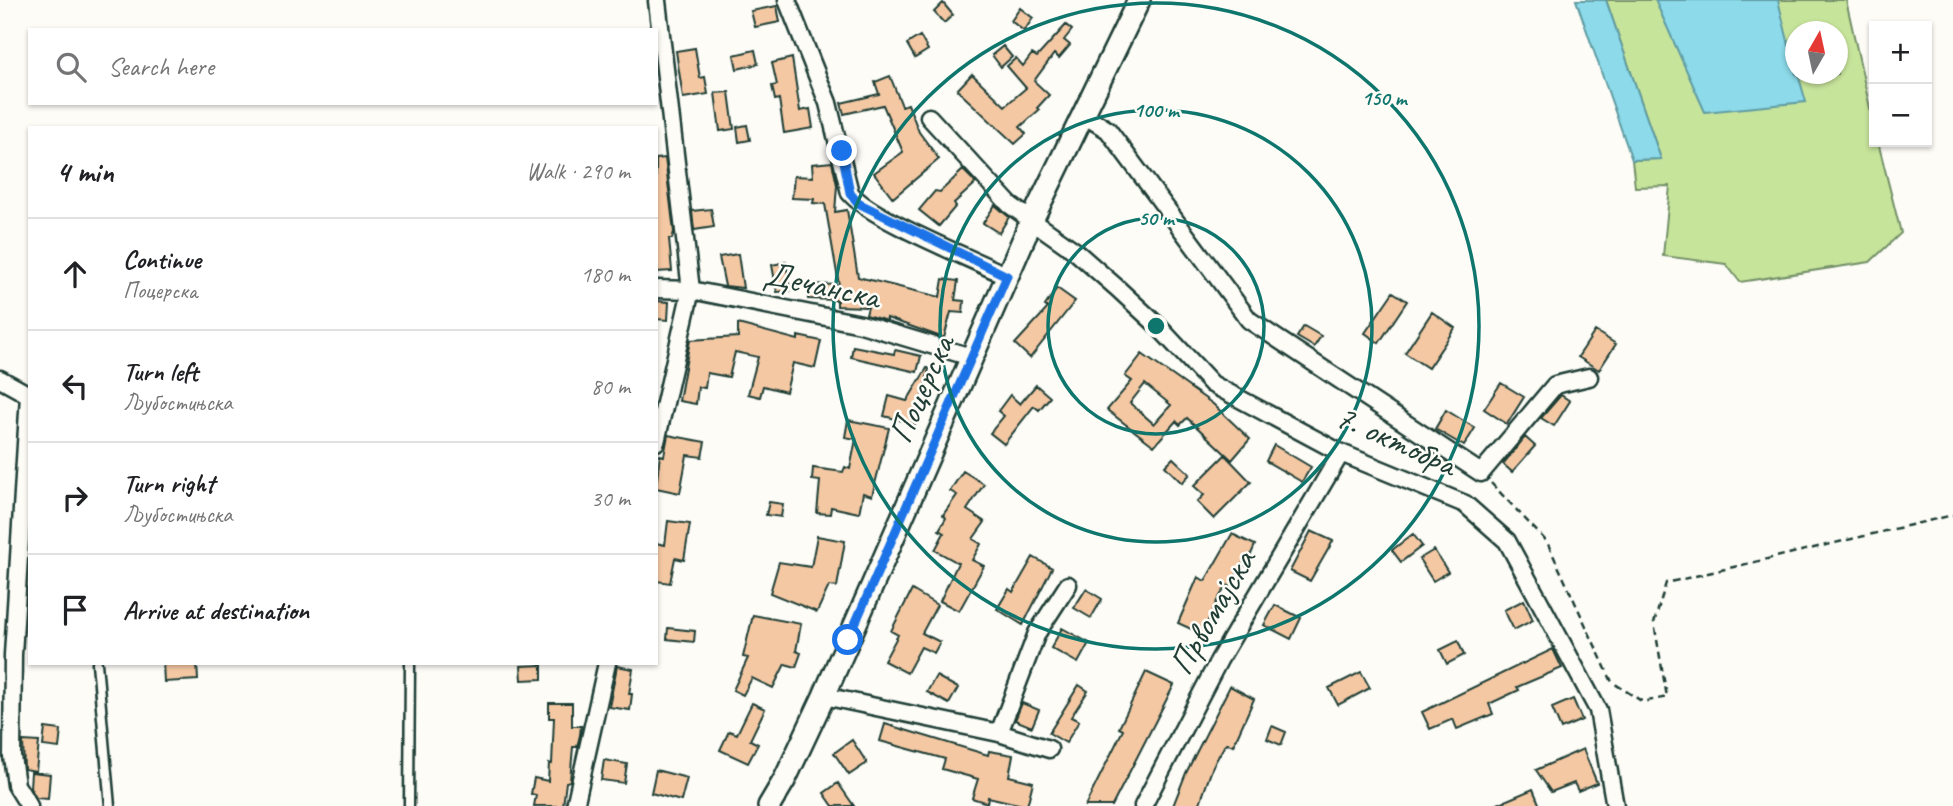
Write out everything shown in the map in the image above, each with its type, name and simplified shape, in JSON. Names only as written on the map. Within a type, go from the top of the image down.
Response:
[{"type":"main road","name":"Поцерска","points":[[769,806],[785,779],[824,696],[1031,222],[1139,0]]},
{"type":"street","points":[[788,0],[828,103],[850,193],[858,203],[1007,276]]},
{"type":"street","points":[[657,1],[691,290],[658,433]]},
{"type":"street","points":[[1082,114],[1108,130],[1249,320],[1481,474],[1555,385],[1589,377]]},
{"type":"street","name":"7. октобра","points":[[929,117],[1010,205],[1075,251],[1116,287],[1156,324],[1212,384],[1341,453],[1465,504],[1507,541],[1598,710],[1615,806]]},
{"type":"street","name":"Дечанска","points":[[658,289],[691,290],[861,324],[971,358]]},
{"type":"street","points":[[0,379],[28,394]]},
{"type":"street","points":[[28,411],[13,655],[12,756],[16,785],[30,806]]},
{"type":"street","name":"Првомајска","points":[[1143,806],[1219,660],[1341,453]]},
{"type":"street","points":[[999,733],[1037,634],[1068,585]]},
{"type":"street","points":[[575,806],[607,665]]},
{"type":"street","points":[[824,696],[999,733],[1049,749]]},
{"type":"lane","points":[[97,665],[110,806]]},
{"type":"lane","points":[[409,806],[411,665]]},
{"type":"path","points":[[1481,474],[1547,542],[1612,682],[1643,702],[1667,697],[1654,623],[1666,583],[1953,515]]},
{"type":"green space","points":[[1606,0],[1846,0],[1869,104],[1869,147],[1879,147],[1901,233],[1870,262],[1740,282],[1726,264],[1663,256],[1670,186],[1635,187],[1632,160],[1661,159]]},
{"type":"water","points":[[1576,0],[1606,0],[1661,159],[1632,160]]},
{"type":"water","points":[[1655,0],[1778,0],[1785,29],[1785,84],[1801,84],[1806,102],[1705,112]]},
{"type":"building","points":[[943,3],[953,15],[944,23],[934,12]]},
{"type":"building","points":[[777,6],[780,22],[755,27],[751,11]]},
{"type":"building","points":[[1020,8],[1033,18],[1024,31],[1011,21]]},
{"type":"building","points":[[1066,25],[1072,30],[1064,40],[1070,45],[1059,58],[1054,54],[1034,81],[1049,95],[1037,108],[1039,110],[1020,127],[1026,134],[1015,144],[957,90],[972,74],[1005,106],[1026,88],[1007,66],[1016,58],[1023,66],[1032,54],[1037,57]]},
{"type":"building","points":[[920,36],[928,50],[915,58],[907,44]]},
{"type":"building","points":[[1003,46],[1012,57],[1001,67],[992,55]]},
{"type":"building","points":[[695,48],[700,78],[705,77],[708,94],[683,98],[676,51]]},
{"type":"building","points":[[755,50],[758,64],[737,69],[734,55]]},
{"type":"building","points":[[792,58],[800,111],[810,109],[813,128],[784,133],[779,99],[775,100],[772,86],[777,85],[772,63]]},
{"type":"building","points":[[890,76],[902,106],[908,104],[919,132],[939,159],[893,198],[874,173],[903,152],[883,105],[844,114],[841,103],[879,94],[875,82]]},
{"type":"building","points":[[729,92],[734,129],[720,131],[715,93]]},
{"type":"building","points":[[747,125],[750,140],[739,142],[737,127]]},
{"type":"building","points":[[665,158],[674,232],[672,239],[669,239],[672,271],[658,272],[658,159]]},
{"type":"building","points":[[832,162],[837,185],[835,212],[847,210],[858,277],[940,297],[943,279],[958,281],[955,300],[964,301],[963,313],[951,312],[944,338],[887,318],[887,321],[866,315],[868,307],[837,306],[837,300],[808,299],[808,284],[839,285],[825,204],[813,203],[814,199],[792,198],[794,176],[813,177],[812,164]]},
{"type":"building","points":[[963,170],[976,183],[954,203],[956,206],[939,226],[919,210],[935,191],[940,192]]},
{"type":"building","points":[[995,205],[1009,217],[999,233],[983,223]]},
{"type":"building","points":[[711,209],[714,227],[694,230],[692,211]]},
{"type":"building","points":[[738,254],[743,288],[725,286],[719,257]]},
{"type":"building","points":[[786,262],[790,291],[777,292],[772,265]]},
{"type":"building","points":[[1057,288],[1075,301],[1030,358],[1015,344],[1048,308],[1045,306]]},
{"type":"building","points":[[1393,292],[1407,301],[1379,343],[1365,333]]},
{"type":"building","points":[[658,301],[669,302],[668,320],[658,319]]},
{"type":"building","points":[[1432,312],[1455,328],[1428,368],[1405,353]]},
{"type":"building","points":[[738,324],[798,340],[798,336],[821,341],[815,368],[793,363],[786,392],[763,386],[760,397],[748,394],[758,357],[735,352],[729,377],[707,373],[705,388],[698,387],[696,404],[679,401],[690,340],[738,337]]},
{"type":"building","points":[[1304,326],[1321,336],[1314,347],[1297,337]]},
{"type":"building","points":[[1595,331],[1616,344],[1599,370],[1578,357]]},
{"type":"building","points":[[853,346],[894,354],[895,350],[921,356],[917,372],[851,357]]},
{"type":"building","points":[[1142,354],[1213,404],[1250,439],[1232,460],[1187,418],[1180,425],[1176,421],[1154,446],[1107,410],[1132,381],[1125,376]],"holes":[[[1145,384],[1171,405],[1154,424],[1130,403]]]},
{"type":"building","points":[[927,368],[929,369],[915,424],[884,416],[889,396],[907,401]]},
{"type":"building","points":[[1501,383],[1524,397],[1507,424],[1484,409]]},
{"type":"building","points":[[1036,385],[1050,397],[1039,410],[1034,406],[1004,444],[990,433],[1004,416],[998,411],[1010,395],[1020,404]]},
{"type":"building","points":[[1561,395],[1570,401],[1554,426],[1541,418]]},
{"type":"building","points":[[1446,410],[1475,428],[1464,446],[1435,429]]},
{"type":"building","points":[[848,420],[889,428],[872,496],[863,493],[859,513],[831,507],[830,514],[817,513],[820,481],[812,480],[813,468],[843,472],[845,467],[850,469],[856,439],[845,437]]},
{"type":"building","points":[[668,435],[705,442],[702,457],[687,455],[680,493],[658,488],[660,455],[664,456]]},
{"type":"building","points":[[1525,437],[1535,446],[1512,472],[1503,464]]},
{"type":"building","points":[[1274,445],[1311,467],[1302,482],[1266,461]]},
{"type":"building","points":[[1225,455],[1251,482],[1214,519],[1197,502],[1204,495],[1194,486]]},
{"type":"building","points":[[1173,458],[1190,474],[1182,483],[1165,466]]},
{"type":"building","points":[[963,471],[984,484],[967,510],[985,522],[973,539],[981,544],[972,560],[984,566],[959,611],[940,601],[958,563],[935,550],[944,533],[939,530],[946,518],[943,515],[957,495],[950,491]]},
{"type":"building","points":[[769,502],[783,504],[781,517],[766,515]]},
{"type":"building","points":[[668,521],[690,524],[684,560],[675,558],[670,583],[658,581],[658,543],[665,545]]},
{"type":"building","points":[[1311,531],[1333,541],[1310,581],[1290,571]]},
{"type":"building","points":[[1232,534],[1255,545],[1246,566],[1242,564],[1231,587],[1227,585],[1217,601],[1202,634],[1178,623],[1198,577],[1205,581]]},
{"type":"building","points":[[1413,534],[1422,546],[1401,562],[1392,550]]},
{"type":"building","points":[[817,536],[845,541],[837,587],[829,586],[817,612],[770,593],[779,562],[811,567]]},
{"type":"building","points":[[1434,550],[1448,572],[1433,581],[1419,559]]},
{"type":"building","points":[[1033,557],[1052,568],[1023,625],[997,609],[1009,589],[1013,592]]},
{"type":"building","points":[[1086,589],[1102,599],[1091,618],[1074,608]]},
{"type":"building","points":[[912,590],[937,605],[922,633],[940,642],[934,653],[921,647],[907,673],[884,661],[898,635],[891,631]]},
{"type":"building","points":[[1524,600],[1533,620],[1514,630],[1504,610]]},
{"type":"building","points":[[1275,605],[1301,618],[1291,639],[1264,625]]},
{"type":"building","points":[[753,615],[801,624],[796,651],[801,653],[796,667],[785,664],[773,688],[752,678],[743,695],[733,690],[748,658],[743,657]]},
{"type":"building","points":[[668,628],[695,631],[694,642],[667,639]]},
{"type":"building","points":[[1062,628],[1089,643],[1078,663],[1051,648]]},
{"type":"building","points":[[1458,641],[1464,655],[1447,664],[1440,650]]},
{"type":"building","points":[[1553,649],[1562,668],[1517,687],[1519,690],[1489,704],[1493,714],[1457,729],[1453,719],[1430,729],[1422,712]]},
{"type":"building","points":[[163,665],[197,665],[198,680],[164,682]]},
{"type":"building","points":[[542,665],[542,679],[522,680],[521,666]]},
{"type":"building","points":[[617,666],[633,669],[629,694],[632,694],[630,710],[609,707]]},
{"type":"building","points":[[1146,672],[1174,685],[1112,806],[1085,806],[1123,730],[1119,728]]},
{"type":"building","points":[[1361,672],[1370,688],[1338,705],[1329,688]]},
{"type":"building","points":[[936,676],[958,688],[949,704],[927,692]]},
{"type":"building","points":[[1079,685],[1088,691],[1071,717],[1079,721],[1066,743],[1049,733]]},
{"type":"building","points":[[1230,686],[1254,699],[1233,746],[1226,743],[1213,766],[1199,806],[1173,806],[1186,773]]},
{"type":"building","points":[[1573,699],[1582,720],[1561,729],[1552,708]]},
{"type":"building","points":[[549,703],[572,703],[572,726],[581,726],[580,735],[577,747],[573,747],[570,781],[566,782],[563,806],[534,806],[536,795],[531,794],[534,778],[548,781],[549,763],[552,764],[554,718],[549,718]]},
{"type":"building","points":[[752,703],[765,709],[750,740],[758,744],[748,763],[720,750],[729,731],[737,734]]},
{"type":"building","points":[[1022,703],[1039,710],[1032,727],[1015,720]]},
{"type":"building","points":[[885,724],[988,755],[989,751],[1013,755],[1009,776],[1033,782],[1027,806],[988,797],[987,803],[972,798],[978,779],[942,769],[945,759],[880,741]]},
{"type":"building","points":[[1272,726],[1286,732],[1281,745],[1267,739]]},
{"type":"building","points":[[45,728],[61,730],[59,748],[43,746]]},
{"type":"building","points":[[852,740],[867,763],[849,775],[834,753]]},
{"type":"building","points":[[23,741],[39,742],[36,771],[24,769]]},
{"type":"building","points":[[1583,749],[1597,783],[1578,791],[1574,783],[1551,792],[1536,770]]},
{"type":"building","points":[[604,760],[627,764],[624,783],[601,780]]},
{"type":"building","points":[[656,770],[687,778],[681,801],[651,793]]},
{"type":"building","points":[[31,772],[50,774],[48,799],[36,798],[30,787]]},
{"type":"building","points":[[838,783],[854,806],[833,806],[824,793]]},
{"type":"building","points":[[1533,789],[1540,806],[1493,806]]},
{"type":"route","points":[[842,151],[846,181],[850,193],[858,203],[1007,276],[848,640]]}]
